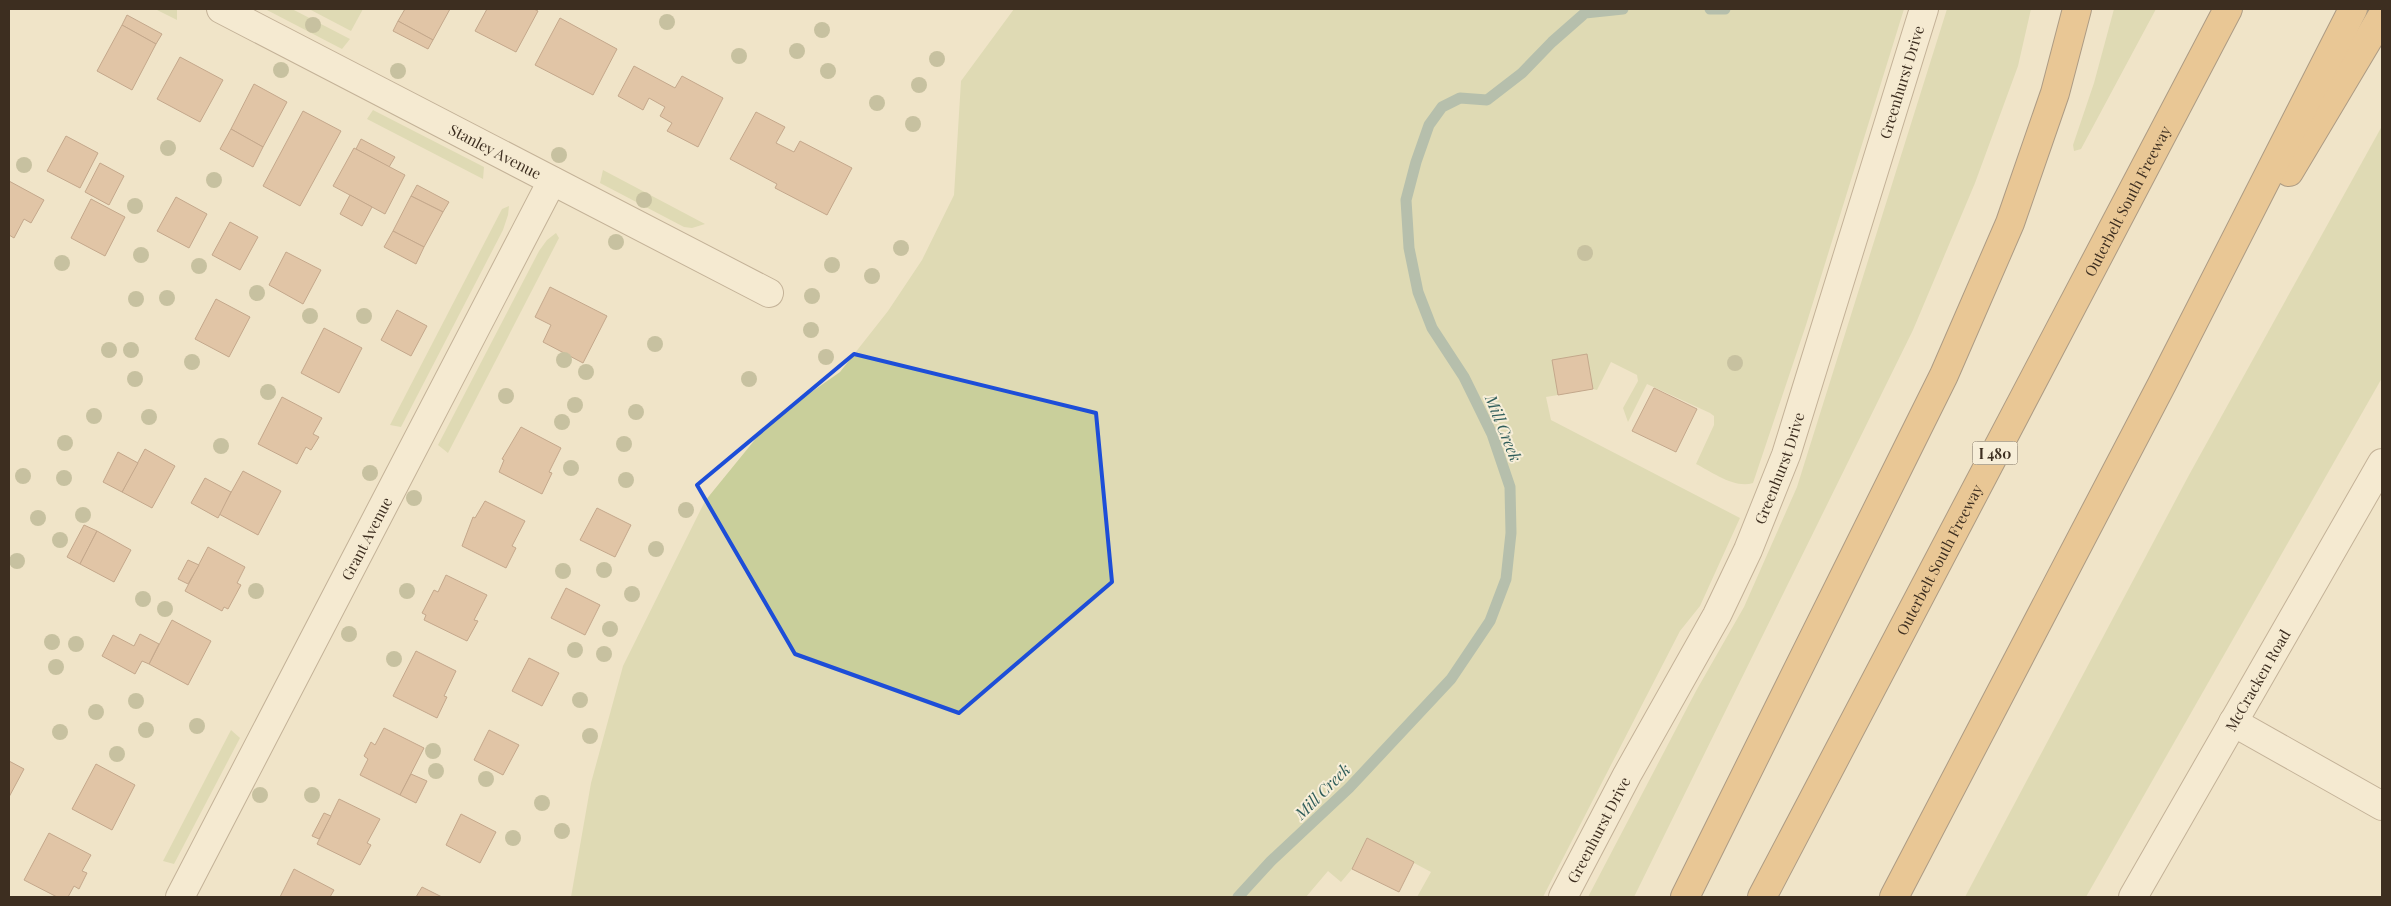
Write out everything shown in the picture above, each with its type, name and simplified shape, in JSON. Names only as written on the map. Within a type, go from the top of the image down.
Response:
[{"type":"highway","points":[[1685,897],[1944,375],[2010,223],[2055,93],[2077,9]]},
{"type":"highway","name":"Outerbelt South Freeway","points":[[1762,897],[2228,9]]},
{"type":"highway","points":[[1894,897],[2162,384],[2353,9]]},
{"type":"highway","points":[[2162,384],[2382,16]]},
{"type":"street","name":"Stanley Avenue","points":[[221,9],[769,292]]},
{"type":"street","name":"Greenhurst Drive","points":[[1563,897],[1627,775],[1717,615],[1761,519],[1786,455],[1924,9]]},
{"type":"street","name":"Grant Avenue","points":[[180,897],[552,180]]},
{"type":"street","name":"McCracken Road","points":[[2133,897],[2382,463]]},
{"type":"street","points":[[2233,722],[2382,806]]},
{"type":"highlighted area","points":[[854,354],[1096,413],[1112,582],[959,713],[795,654],[697,485]]},
{"type":"green space","points":[[155,9],[177,9],[177,20]]},
{"type":"green space","points":[[265,9],[292,9],[350,39],[342,49]]},
{"type":"green space","points":[[309,9],[363,9],[351,31]]},
{"type":"green space","points":[[1014,9],[1904,9],[1806,325],[1753,483],[1739,484],[1731,482],[1696,464],[1714,425],[1714,416],[1710,413],[1647,384],[1628,422],[1623,408],[1638,381],[1637,375],[1611,362],[1597,390],[1593,389],[1546,397],[1551,420],[1740,518],[1700,606],[1680,631],[1543,897],[1417,897],[1431,872],[1367,838],[1352,869],[1341,882],[1328,871],[1306,897],[571,897],[591,783],[623,666],[705,501],[770,421],[840,372],[888,311],[922,260],[954,195],[961,81]]},
{"type":"green space","points":[[1947,9],[2031,9],[2018,66],[1975,183],[1913,330],[1634,897],[1588,897],[1696,691],[1744,607],[1797,487]]},
{"type":"green space","points":[[2114,9],[2156,9],[2081,149],[2074,151],[2073,145],[2094,83]]},
{"type":"green space","points":[[373,110],[484,167],[483,179],[367,119]]},
{"type":"green space","points":[[2382,126],[2382,378],[2086,897],[1965,897],[2189,475]]},
{"type":"green space","points":[[603,170],[705,224],[692,228],[684,227],[600,183]]},
{"type":"green space","points":[[509,206],[503,230],[401,427],[390,425],[502,209]]},
{"type":"green space","points":[[556,233],[559,238],[448,453],[438,445],[539,251],[547,240]]},
{"type":"green space","points":[[231,730],[240,738],[174,864],[163,861]]},
{"type":"building","points":[[405,9],[450,9],[433,40],[398,21]]},
{"type":"building","points":[[487,9],[534,9],[538,11],[516,52],[475,31]]},
{"type":"building","points":[[127,15],[162,34],[156,44],[122,25]]},
{"type":"building","points":[[560,18],[617,49],[593,95],[535,65]]},
{"type":"building","points":[[398,21],[433,40],[428,49],[393,31]]},
{"type":"building","points":[[122,25],[156,44],[132,90],[97,71]]},
{"type":"building","points":[[180,57],[223,80],[200,122],[157,99]]},
{"type":"building","points":[[634,66],[675,88],[682,76],[723,98],[698,147],[667,131],[672,123],[660,116],[665,107],[649,98],[643,110],[618,96]]},
{"type":"building","points":[[254,84],[287,102],[263,147],[231,129]]},
{"type":"building","points":[[303,111],[341,131],[300,206],[263,186]]},
{"type":"building","points":[[756,112],[785,127],[776,143],[794,152],[800,141],[852,168],[827,215],[775,188],[777,184],[730,159]]},
{"type":"building","points":[[231,129],[263,147],[253,167],[220,149]]},
{"type":"building","points":[[66,136],[98,153],[80,188],[47,171]]},
{"type":"building","points":[[361,139],[395,157],[389,167],[356,149]]},
{"type":"building","points":[[354,148],[405,175],[385,214],[333,186]]},
{"type":"building","points":[[100,163],[124,176],[109,205],[85,192]]},
{"type":"building","points":[[9,181],[44,200],[31,223],[24,219],[14,238],[9,235]]},
{"type":"building","points":[[417,185],[449,202],[443,212],[411,196]]},
{"type":"building","points":[[350,195],[372,207],[362,226],[340,214]]},
{"type":"building","points":[[411,196],[443,212],[424,247],[393,231]]},
{"type":"building","points":[[176,197],[207,214],[189,248],[157,231]]},
{"type":"building","points":[[91,199],[125,217],[105,256],[71,238]]},
{"type":"building","points":[[230,222],[258,237],[240,270],[212,255]]},
{"type":"building","points":[[393,231],[424,247],[416,264],[384,247]]},
{"type":"building","points":[[286,252],[321,270],[303,304],[269,285]]},
{"type":"building","points":[[550,287],[607,316],[583,363],[543,342],[551,325],[535,317]]},
{"type":"building","points":[[216,299],[250,317],[229,357],[195,339]]},
{"type":"building","points":[[397,310],[427,326],[411,356],[381,340]]},
{"type":"building","points":[[324,328],[362,348],[339,393],[301,373]]},
{"type":"building","points":[[1587,354],[1593,389],[1558,395],[1552,360]]},
{"type":"building","points":[[1654,388],[1697,409],[1676,452],[1632,431]]},
{"type":"building","points":[[282,397],[322,418],[313,434],[319,437],[311,450],[306,447],[297,464],[258,444]]},
{"type":"building","points":[[521,427],[561,448],[549,472],[552,473],[542,494],[499,472],[504,460],[502,459]]},
{"type":"building","points":[[145,449],[175,466],[152,508],[122,492]]},
{"type":"building","points":[[118,452],[138,463],[122,492],[103,482]]},
{"type":"building","points":[[243,471],[281,491],[258,535],[219,514]]},
{"type":"building","points":[[205,478],[231,492],[218,518],[191,503]]},
{"type":"building","points":[[485,501],[525,521],[512,546],[516,548],[506,568],[462,546],[473,517],[475,518]]},
{"type":"building","points":[[597,508],[631,525],[615,557],[580,540]]},
{"type":"building","points":[[84,525],[97,531],[80,564],[67,557]]},
{"type":"building","points":[[97,531],[131,550],[114,582],[80,564]]},
{"type":"building","points":[[208,547],[245,567],[237,583],[241,585],[228,609],[224,607],[222,611],[185,591]]},
{"type":"building","points":[[188,560],[199,565],[188,584],[178,579]]},
{"type":"building","points":[[446,575],[487,595],[474,620],[478,621],[467,641],[424,620],[426,615],[422,613],[434,590],[438,592]]},
{"type":"building","points":[[566,588],[600,605],[585,635],[551,618]]},
{"type":"building","points":[[172,620],[211,641],[188,685],[149,664]]},
{"type":"building","points":[[140,634],[159,644],[149,664],[142,661],[135,674],[102,656],[113,635],[134,646]]},
{"type":"building","points":[[416,651],[456,671],[444,696],[447,697],[437,718],[393,696]]},
{"type":"building","points":[[529,658],[559,673],[542,706],[512,691]]},
{"type":"building","points":[[384,728],[424,748],[400,795],[360,775],[368,759],[364,756],[371,742],[375,745]]},
{"type":"building","points":[[489,730],[519,745],[503,775],[474,760]]},
{"type":"building","points":[[9,761],[24,769],[9,797]]},
{"type":"building","points":[[96,764],[135,785],[112,830],[72,809]]},
{"type":"building","points":[[411,774],[427,781],[416,803],[400,795]]},
{"type":"building","points":[[339,799],[380,819],[367,843],[371,845],[360,865],[317,844]]},
{"type":"building","points":[[324,813],[331,816],[319,839],[312,836]]},
{"type":"building","points":[[461,814],[496,832],[480,863],[446,845]]},
{"type":"building","points":[[49,833],[91,855],[82,871],[87,873],[79,889],[74,886],[68,897],[57,897],[24,880]]},
{"type":"building","points":[[1367,838],[1414,862],[1399,892],[1352,869]]},
{"type":"building","points":[[294,869],[334,890],[330,897],[280,897]]},
{"type":"building","points":[[422,887],[442,897],[416,897]]},
{"type":"waterway","name":"Mill Creek","points":[[1238,897],[1271,861],[1349,788],[1451,679],[1490,621],[1506,579],[1511,533],[1510,487],[1492,434],[1464,377],[1432,328],[1418,292],[1409,248],[1406,200],[1416,162],[1429,125],[1442,107],[1460,98],[1487,100],[1522,73],[1552,42],[1585,13],[1623,9]]},
{"type":"waterway","name":"Mill Creek","points":[[1710,9],[1725,9]]}]
